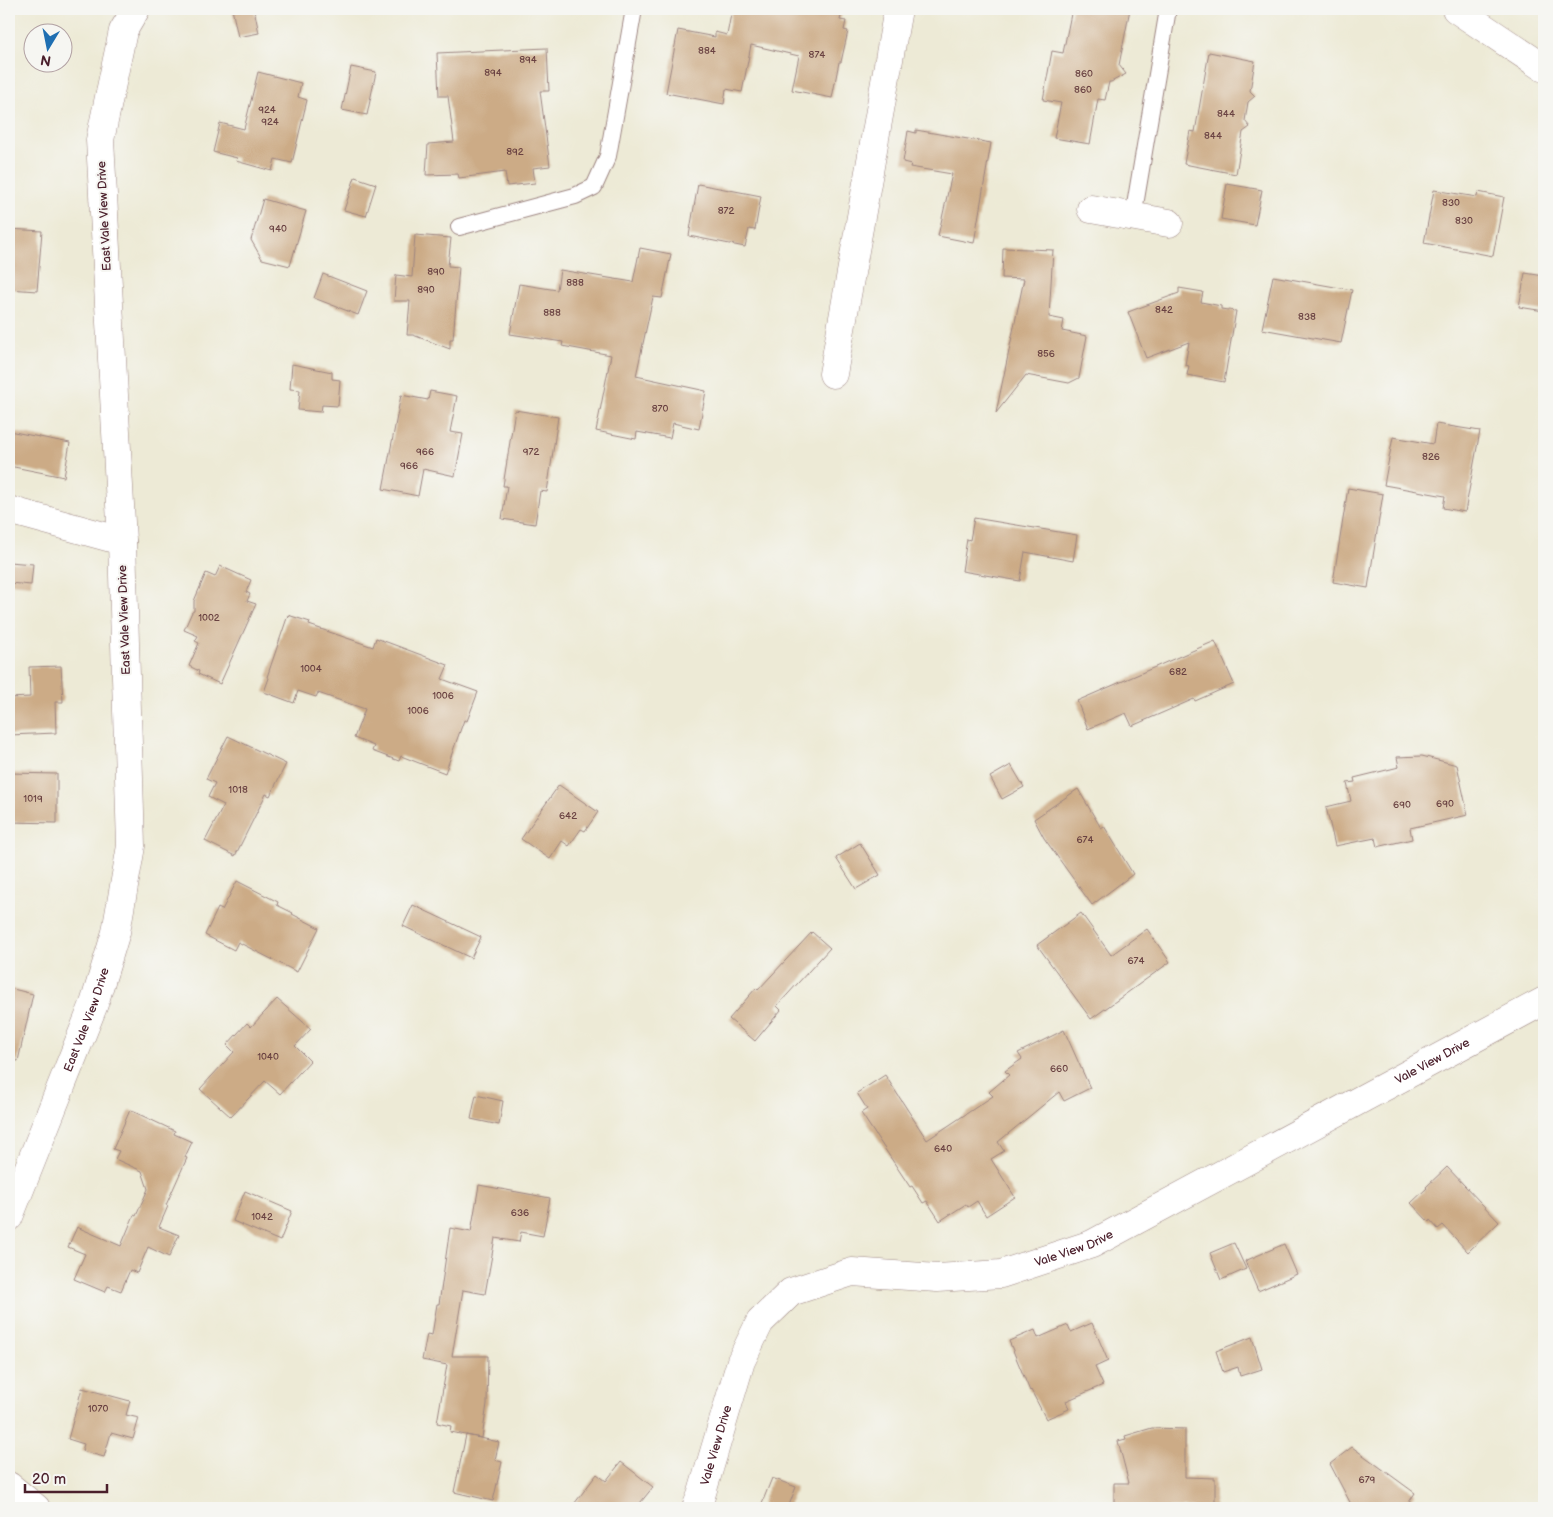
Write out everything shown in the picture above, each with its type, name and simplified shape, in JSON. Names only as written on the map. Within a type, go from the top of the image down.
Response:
[{"type":"street","name":"East Vale View Drive","points":[[9,1217],[94,1004],[116,932],[131,846],[122,541],[100,140],[123,31],[136,9]]},
{"type":"street","points":[[833,374],[898,9]]},
{"type":"street","points":[[1456,9],[1544,68]]},
{"type":"street","points":[[1091,209],[1169,223]]},
{"type":"street","points":[[9,510],[122,541]]},
{"type":"street","name":"Vale View Drive","points":[[696,1508],[741,1361],[760,1322],[792,1292],[852,1272],[937,1278],[1000,1274],[1092,1244],[1544,1001]]},
{"type":"street","points":[[9,1486],[36,1508]]},
{"type":"lane","points":[[459,227],[574,196],[594,187],[608,156],[634,9]]},
{"type":"lane","points":[[1133,217],[1168,9]]},
{"type":"building","points":[[232,9],[254,9],[259,33],[238,37]]},
{"type":"building","points":[[732,9],[843,9],[840,20],[846,21],[844,30],[848,31],[841,62],[839,62],[832,98],[792,90],[799,56],[751,45],[742,92],[726,89],[724,104],[666,93],[678,30],[715,37],[715,32],[727,35]]},
{"type":"building","points":[[1072,9],[1130,9],[1119,65],[1126,74],[1109,82],[1105,100],[1098,99],[1090,144],[1054,138],[1061,103],[1043,100],[1052,51],[1063,53]]},
{"type":"building","points":[[547,48],[549,91],[540,91],[550,166],[533,168],[535,183],[507,186],[505,172],[459,178],[458,174],[426,175],[428,144],[454,142],[448,96],[439,96],[437,53]]},
{"type":"building","points":[[1209,52],[1255,61],[1250,91],[1255,96],[1248,102],[1245,121],[1250,127],[1243,132],[1236,174],[1184,164],[1190,131],[1195,132]]},
{"type":"building","points":[[351,67],[376,72],[367,115],[342,110]]},
{"type":"building","points":[[258,72],[301,83],[298,97],[307,100],[292,163],[275,159],[272,171],[236,161],[237,158],[213,152],[220,123],[244,129]]},
{"type":"building","points":[[916,130],[991,143],[974,243],[938,236],[952,174],[910,167],[911,164],[903,162],[908,131],[916,133]]},
{"type":"building","points":[[355,177],[376,184],[366,216],[344,210]]},
{"type":"building","points":[[698,184],[761,196],[755,230],[749,229],[745,247],[689,236]]},
{"type":"building","points":[[1227,184],[1262,190],[1255,225],[1221,219]]},
{"type":"building","points":[[1434,190],[1477,197],[1478,192],[1504,197],[1493,256],[1424,243]]},
{"type":"building","points":[[263,199],[306,211],[290,266],[262,259],[251,240]]},
{"type":"building","points":[[9,229],[42,231],[37,291],[9,289]]},
{"type":"building","points":[[415,235],[451,238],[448,266],[459,267],[453,339],[450,339],[450,349],[413,335],[407,335],[410,301],[394,301],[396,275],[412,277]]},
{"type":"building","points":[[640,248],[671,254],[662,298],[653,297],[636,376],[706,391],[699,429],[673,423],[670,438],[637,432],[636,439],[596,431],[611,355],[562,346],[563,342],[510,334],[519,284],[557,290],[560,270],[633,282]]},
{"type":"building","points":[[1003,248],[1053,250],[1049,317],[1064,320],[1062,331],[1087,336],[1079,378],[1069,383],[1026,375],[996,413],[1024,279],[1002,278]]},
{"type":"building","points":[[1525,273],[1544,276],[1544,311],[1519,307]]},
{"type":"building","points":[[323,274],[367,291],[358,315],[314,298]]},
{"type":"building","points":[[1273,276],[1352,290],[1341,343],[1262,329]]},
{"type":"building","points":[[1179,288],[1203,292],[1201,302],[1221,306],[1221,309],[1236,311],[1224,382],[1187,375],[1189,366],[1185,365],[1189,342],[1146,358],[1128,312],[1179,293]]},
{"type":"building","points":[[292,364],[332,372],[332,379],[340,380],[338,406],[322,405],[321,412],[298,410],[300,390],[290,389]]},
{"type":"building","points":[[430,391],[457,396],[450,432],[463,434],[455,476],[423,469],[418,496],[383,489],[401,395],[428,400]]},
{"type":"building","points":[[515,410],[558,417],[547,492],[540,491],[535,524],[502,519],[507,486],[503,486]]},
{"type":"building","points":[[1436,424],[1480,431],[1465,512],[1443,508],[1445,496],[1384,485],[1393,437],[1433,444]]},
{"type":"building","points":[[9,431],[70,443],[64,477],[9,466]]},
{"type":"building","points":[[1348,488],[1383,494],[1368,588],[1333,582]]},
{"type":"building","points":[[974,518],[1077,535],[1073,561],[1025,552],[1020,581],[962,571],[967,539],[970,540]]},
{"type":"building","points":[[9,562],[33,564],[31,585],[9,583]]},
{"type":"building","points":[[220,566],[251,580],[246,592],[250,594],[247,601],[256,604],[220,684],[198,674],[199,671],[189,666],[199,643],[195,641],[198,636],[184,630],[194,611],[194,601],[206,573],[215,577]]},
{"type":"building","points":[[288,615],[310,622],[309,625],[373,647],[376,638],[448,665],[442,679],[478,692],[467,721],[464,720],[445,773],[401,756],[399,761],[372,751],[374,746],[354,738],[365,709],[318,693],[316,697],[298,691],[294,703],[264,692],[269,678],[267,677]]},
{"type":"building","points":[[1215,641],[1234,684],[1132,726],[1126,713],[1088,729],[1077,701]]},
{"type":"building","points":[[61,666],[63,702],[55,702],[56,733],[9,735],[9,698],[30,697],[29,667]]},
{"type":"building","points":[[228,736],[286,764],[270,796],[266,794],[235,856],[205,841],[224,805],[208,797],[215,783],[206,779]]},
{"type":"building","points":[[1422,756],[1457,765],[1468,815],[1410,828],[1412,839],[1377,847],[1375,838],[1335,846],[1326,807],[1351,801],[1347,783],[1355,782],[1354,778],[1399,767],[1397,757]]},
{"type":"building","points":[[1011,765],[1024,787],[1002,799],[990,777]]},
{"type":"building","points":[[9,773],[57,774],[57,823],[9,822]]},
{"type":"building","points":[[559,785],[598,812],[585,831],[581,829],[569,846],[562,841],[550,859],[521,839]]},
{"type":"building","points":[[1078,789],[1101,828],[1104,826],[1133,874],[1092,905],[1044,838],[1034,819]]},
{"type":"building","points":[[860,843],[880,875],[856,889],[836,858]]},
{"type":"building","points":[[237,881],[278,902],[277,905],[319,928],[297,972],[238,942],[234,950],[205,935],[218,908],[222,910]]},
{"type":"building","points":[[413,905],[481,937],[471,958],[403,926]]},
{"type":"building","points":[[1081,913],[1111,955],[1147,929],[1170,962],[1091,1019],[1037,945]]},
{"type":"building","points":[[812,932],[830,948],[777,1006],[781,1010],[755,1041],[729,1019],[756,988],[758,990]]},
{"type":"building","points":[[9,988],[33,994],[18,1061],[9,1060]]},
{"type":"building","points":[[277,999],[311,1029],[295,1046],[310,1061],[280,1094],[265,1081],[231,1117],[200,1089],[234,1052],[227,1045],[247,1023],[251,1027]]},
{"type":"building","points":[[1064,1030],[1090,1088],[1064,1101],[1059,1092],[998,1142],[1004,1151],[991,1159],[1015,1197],[986,1216],[977,1201],[968,1207],[966,1204],[940,1221],[927,1201],[923,1203],[912,1186],[910,1187],[861,1113],[867,1109],[857,1093],[885,1075],[927,1140],[993,1096],[989,1092],[1009,1075],[1005,1071],[1022,1059],[1018,1053]]},
{"type":"building","points":[[476,1095],[503,1101],[499,1125],[471,1119]]},
{"type":"building","points":[[130,1110],[175,1131],[174,1134],[192,1142],[159,1227],[179,1235],[169,1257],[148,1247],[137,1273],[130,1270],[121,1291],[108,1286],[105,1292],[74,1279],[85,1254],[68,1247],[77,1227],[121,1246],[134,1215],[136,1216],[148,1189],[142,1171],[115,1159],[119,1151],[113,1149]]},
{"type":"building","points":[[1447,1167],[1499,1222],[1468,1252],[1443,1225],[1438,1229],[1411,1203]]},
{"type":"building","points":[[479,1185],[550,1198],[543,1236],[521,1232],[519,1242],[495,1238],[485,1294],[463,1290],[452,1356],[488,1356],[487,1404],[482,1438],[450,1432],[451,1426],[437,1423],[447,1365],[422,1360],[427,1334],[432,1335],[437,1304],[439,1304],[450,1228],[471,1232]]},
{"type":"building","points":[[245,1191],[292,1211],[280,1241],[233,1221]]},
{"type":"building","points":[[1234,1243],[1246,1269],[1221,1280],[1210,1253]]},
{"type":"building","points":[[1284,1244],[1297,1274],[1258,1291],[1245,1261]]},
{"type":"building","points":[[1092,1323],[1108,1361],[1095,1367],[1103,1385],[1066,1401],[1069,1409],[1046,1419],[1030,1391],[1009,1341],[1035,1330],[1038,1338],[1068,1325],[1071,1332]]},
{"type":"building","points":[[1252,1337],[1262,1369],[1240,1376],[1238,1367],[1223,1372],[1216,1351]]},
{"type":"building","points":[[82,1388],[130,1401],[126,1415],[139,1418],[133,1439],[111,1433],[104,1457],[82,1451],[84,1444],[68,1439]]},
{"type":"building","points":[[1152,1428],[1185,1429],[1185,1477],[1215,1478],[1215,1508],[1114,1508],[1114,1483],[1129,1483],[1118,1441],[1126,1439],[1125,1436]]},
{"type":"building","points":[[466,1435],[499,1442],[495,1460],[502,1462],[493,1501],[454,1492]]},
{"type":"building","points":[[1352,1447],[1415,1493],[1405,1508],[1353,1508],[1330,1464]]},
{"type":"building","points":[[621,1462],[653,1487],[636,1508],[571,1508],[597,1474],[606,1481]]},
{"type":"building","points":[[772,1478],[796,1487],[788,1508],[760,1508]]}]
